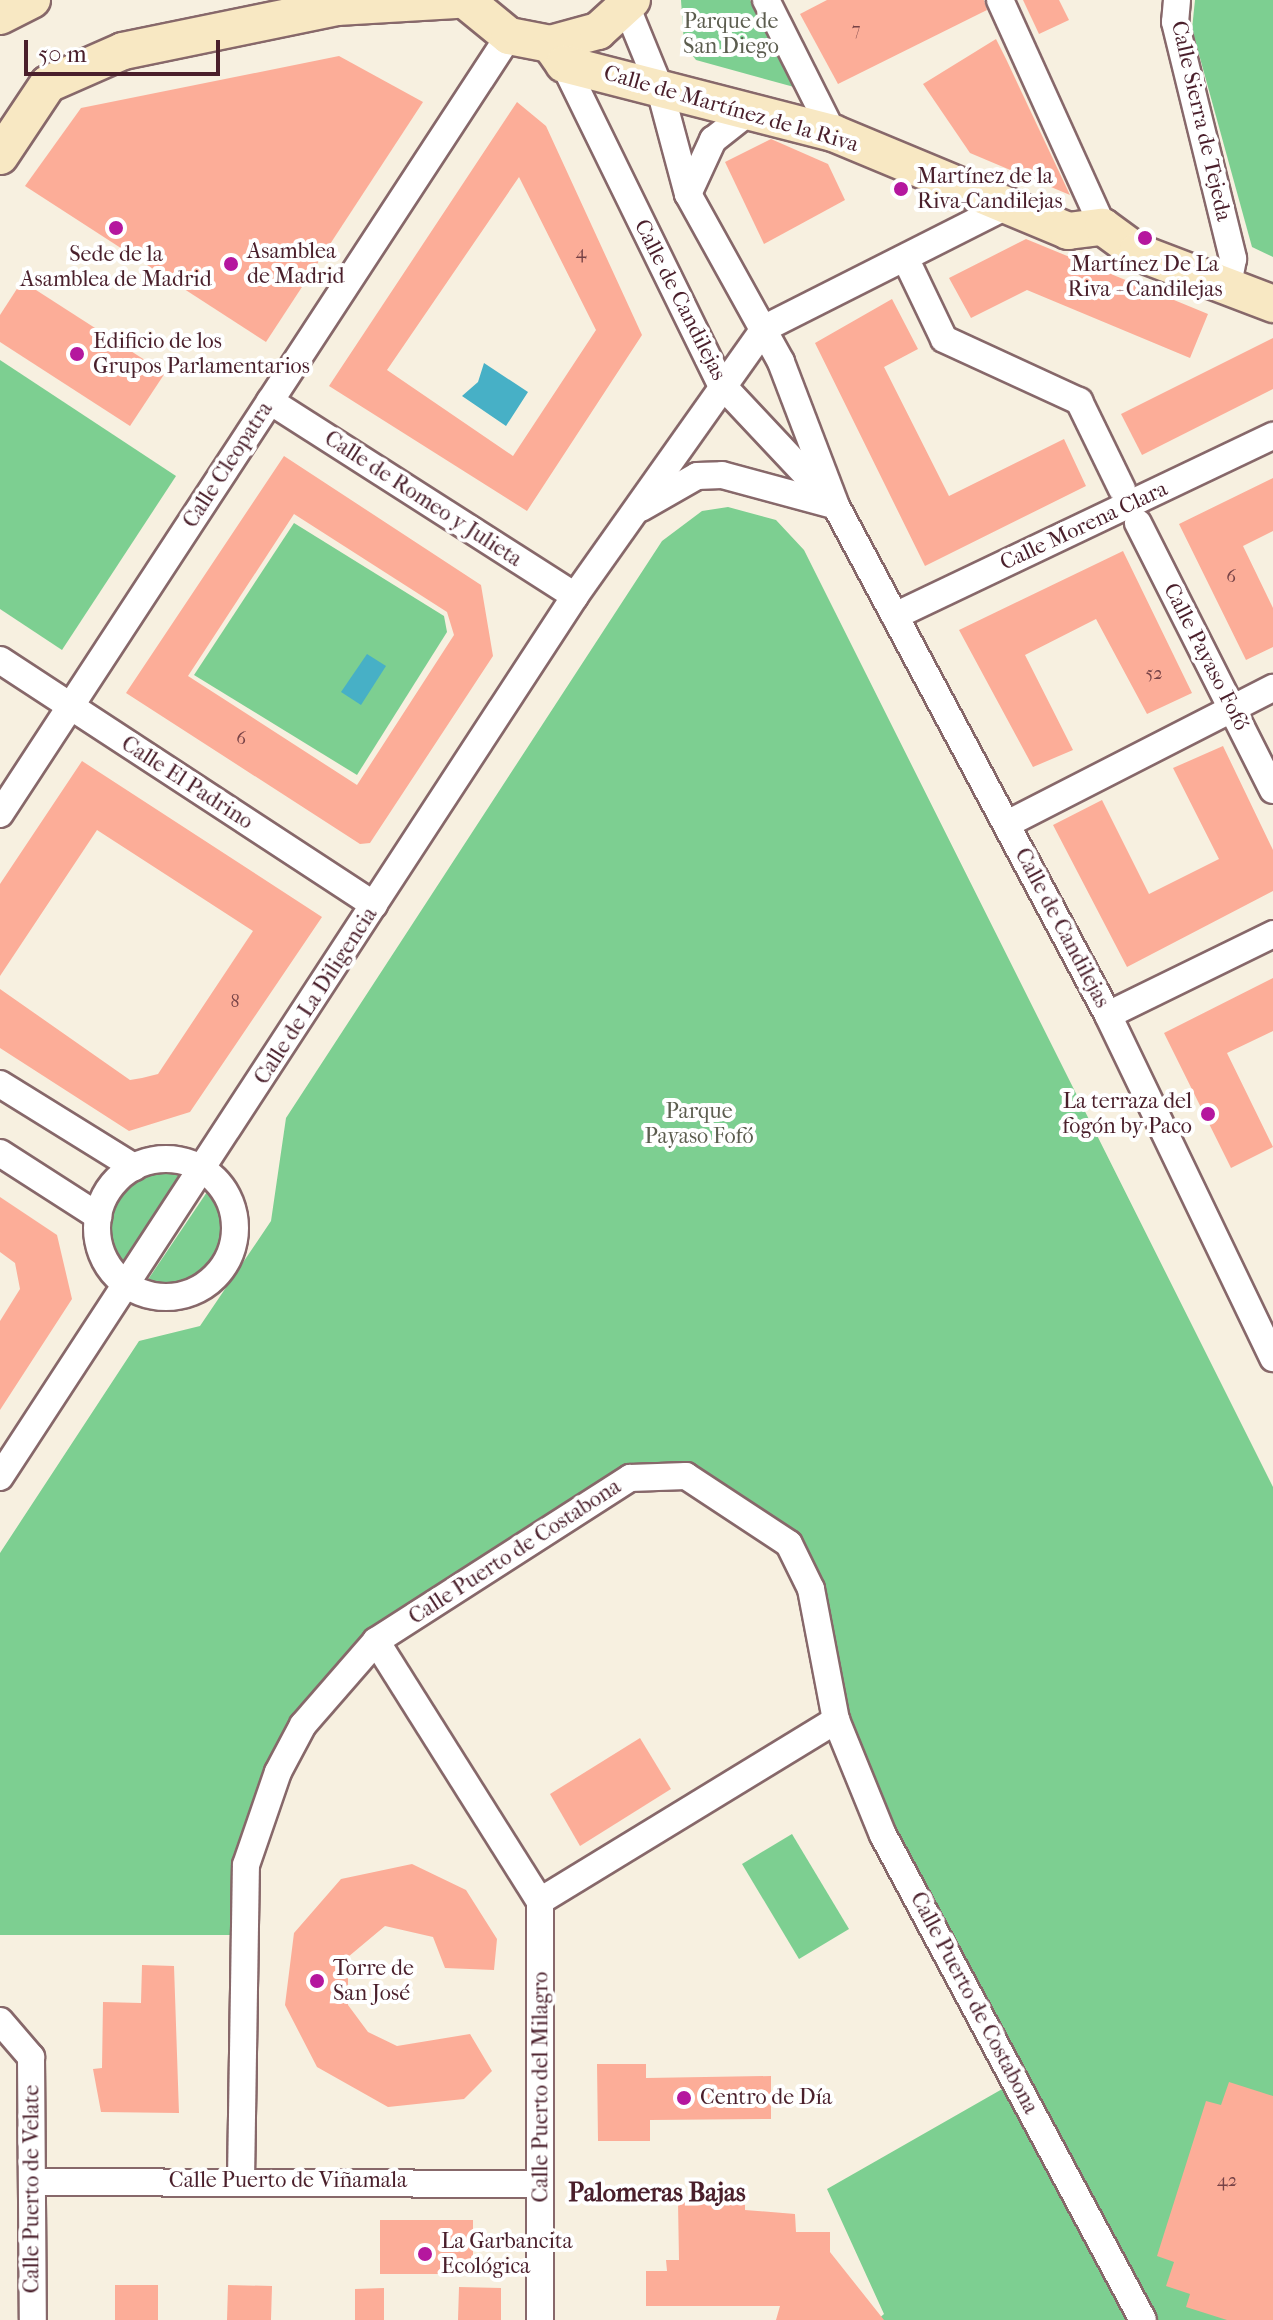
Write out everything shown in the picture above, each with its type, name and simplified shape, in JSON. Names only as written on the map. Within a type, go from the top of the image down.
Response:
[{"type":"street","points":[[0,16],[32,0]]},
{"type":"street","points":[[0,156],[48,84],[123,51],[337,7],[456,0]]},
{"type":"street","points":[[465,0],[509,36]]},
{"type":"street","points":[[766,0],[833,133]]},
{"type":"street","points":[[1000,0],[1103,227],[1137,252],[1227,289],[1273,304]]},
{"type":"street","name":"Calle Sierra de Tejeda","points":[[1177,0],[1175,22],[1233,259],[1227,289]]},
{"type":"street","points":[[557,54],[598,31],[630,4]]},
{"type":"street","name":"Calle de Candilejas","points":[[630,4],[659,86],[688,194],[765,328],[836,506],[1108,1015],[1273,1358]]},
{"type":"street","name":"Calle de Martínez de la Riva","points":[[509,36],[659,86],[833,133],[1068,231],[1103,227]]},
{"type":"street","name":"Calle Cleopatra","points":[[0,814],[509,36]]},
{"type":"street","name":"Calle de Candilejas","points":[[557,54],[721,384],[836,506]]},
{"type":"street","points":[[688,194],[713,140],[751,110]]},
{"type":"street","name":"Calle de La Diligencia","points":[[0,1477],[575,596],[721,384],[765,328],[1006,206]]},
{"type":"street","points":[[911,270],[944,339],[1079,401],[1122,489]]},
{"type":"street","points":[[1227,289],[1273,313]]},
{"type":"street","name":"Calle de Romeo y Julieta","points":[[270,401],[575,596]]},
{"type":"street","name":"Calle Morena Clara","points":[[895,616],[1273,436]]},
{"type":"street","name":"Calle de La Diligencia","points":[[631,515],[697,476],[722,475],[836,506]]},
{"type":"street","name":"Calle Payaso Fofó","points":[[1138,523],[1273,790]]},
{"type":"street","name":"Calle El Padrino","points":[[0,660],[374,905]]},
{"type":"street","points":[[1007,824],[1273,688]]},
{"type":"street","points":[[1108,1015],[1273,934]]},
{"type":"street","points":[[0,1084],[134,1167]]},
{"type":"street","points":[[0,1153],[98,1216]]},
{"type":"street","points":[[169,1159],[203,1170],[231,1203],[232,1247],[223,1267],[189,1293],[146,1294],[126,1284],[102,1255],[98,1216],[104,1196],[134,1167],[169,1159]]},
{"type":"street","name":"Calle Puerto de Costabona","points":[[241,2180],[246,1865],[278,1772],[303,1725],[376,1641],[630,1478],[686,1476],[789,1544],[811,1589],[836,1720],[883,1835],[1143,2320]]},
{"type":"street","points":[[376,1641],[540,1901],[836,1720]]},
{"type":"street","name":"Calle Puerto del Milagro","points":[[540,1901],[540,2320]]},
{"type":"street","name":"Calle Puerto de Velate","points":[[0,2021],[31,2057],[36,2182],[33,2320]]},
{"type":"street","name":"Calle Puerto de Viñamala","points":[[36,2182],[241,2180],[540,2184]]},
{"type":"green space","name":"Parque de San Diego","points":[[681,0],[750,0],[805,90],[696,60],[684,44]]},
{"type":"green space","points":[[1195,0],[1273,0],[1273,257],[1252,247],[1192,29]]},
{"type":"green space","points":[[0,360],[176,476],[62,650],[0,609]]},
{"type":"green space","name":"Parque Payaso Fofó","points":[[728,507],[776,520],[804,550],[1273,1487],[1273,2320],[877,2320],[884,2314],[827,2189],[1018,2080],[883,1835],[789,1544],[653,1472],[376,1641],[278,1772],[241,1935],[0,1935],[0,1553],[139,1341],[200,1326],[271,1221],[286,1118],[662,541],[702,511]]},
{"type":"green space","points":[[294,523],[444,616],[447,632],[357,775],[194,675]]},
{"type":"green space","points":[[155,1169],[185,1175],[125,1268],[105,1239],[109,1206],[131,1180]]},
{"type":"green space","points":[[209,1189],[225,1213],[220,1257],[189,1284],[145,1284]]},
{"type":"green space","points":[[792,1834],[849,1929],[799,1959],[742,1864]]},
{"type":"water","points":[[484,363],[528,392],[506,426],[462,396],[478,382]]},
{"type":"water","points":[[367,654],[386,666],[361,705],[341,692]]},
{"type":"building","points":[[827,0],[984,0],[987,10],[838,84],[800,14]]},
{"type":"building","points":[[1023,0],[1059,0],[1069,20],[1039,34]]},
{"type":"building","points":[[996,39],[1070,195],[970,153],[923,84]]},
{"type":"building","name":"Asamblea de Madrid","points":[[339,56],[423,102],[266,342],[25,186],[81,108]]},
{"type":"building","points":[[517,102],[546,126],[642,335],[527,511],[329,386]],"holes":[[[519,177],[596,330],[513,456],[387,370]]]},
{"type":"building","points":[[771,139],[828,164],[845,200],[764,244],[725,162]]},
{"type":"building","points":[[1026,239],[1208,314],[1190,358],[1027,290],[971,318],[949,278]]},
{"type":"building","name":"Edificio de los Grupos Parlamentarios","points":[[22,281],[165,373],[130,426],[0,342],[0,315]]},
{"type":"building","points":[[892,299],[918,349],[884,367],[949,496],[1064,439],[1086,486],[925,566],[815,343]]},
{"type":"building","points":[[1273,338],[1273,389],[1142,455],[1121,414]]},
{"type":"building","points":[[284,456],[481,585],[493,656],[370,843],[360,844],[126,693]],"holes":[[[294,514],[447,612],[454,635],[357,785],[188,676]]]},
{"type":"building","points":[[1273,478],[1273,531],[1243,546],[1273,608],[1273,647],[1246,660],[1179,524]]},
{"type":"building","points":[[1123,551],[1192,693],[1147,714],[1096,619],[1025,655],[1073,750],[1033,767],[959,630]]},
{"type":"building","points":[[1223,746],[1273,850],[1273,891],[1127,967],[1053,825],[1102,800],[1149,894],[1219,859],[1173,768]]},
{"type":"building","points":[[82,761],[322,917],[190,1112],[129,1131],[0,1048],[0,989],[130,1080],[142,1078],[158,1074],[253,931],[97,830],[0,976],[0,884]]},
{"type":"building","points":[[1273,978],[1273,1031],[1227,1053],[1273,1147],[1231,1168],[1164,1033]]},
{"type":"building","points":[[0,1197],[57,1235],[72,1299],[0,1410],[0,1321],[20,1289],[15,1263],[0,1252]]},
{"type":"building","points":[[640,1738],[671,1789],[580,1846],[550,1794]]},
{"type":"building","name":"Torre de San José","points":[[412,1864],[466,1890],[497,1939],[494,1970],[445,1968],[433,1937],[385,1926],[348,1957],[348,2005],[368,2032],[397,2046],[470,2034],[492,2071],[464,2099],[388,2107],[317,2067],[285,2005],[294,1933],[341,1879]]},
{"type":"building","points":[[142,1965],[174,1966],[179,2113],[101,2112],[93,2069],[102,2068],[103,2002],[141,2003]]},
{"type":"building","name":"Centro de Día","points":[[597,2064],[646,2064],[646,2078],[771,2076],[771,2119],[650,2120],[650,2141],[598,2141]]},
{"type":"building","points":[[1229,2082],[1273,2096],[1273,2320],[1227,2320],[1186,2307],[1190,2294],[1166,2286],[1174,2262],[1157,2256],[1206,2101],[1221,2105]]},
{"type":"building","points":[[745,2201],[745,2210],[795,2214],[796,2232],[830,2232],[830,2252],[884,2320],[776,2320],[780,2306],[646,2306],[646,2271],[667,2271],[666,2260],[679,2260],[678,2202]]},
{"type":"building","points":[[380,2220],[473,2220],[473,2274],[380,2274]]},
{"type":"building","points":[[115,2285],[158,2285],[158,2320],[115,2320]]},
{"type":"building","points":[[228,2285],[272,2286],[271,2320],[227,2320]]},
{"type":"building","points":[[459,2287],[501,2288],[501,2320],[458,2320]]},
{"type":"building","points":[[384,2288],[384,2320],[355,2320],[355,2289]]},
{"type":"place","name":"Martínez de la Riva-Candilejas","points":[[901,189]]},
{"type":"place","name":"Sede de la Asamblea de Madrid","points":[[116,228]]},
{"type":"place","name":"Martínez De La Riva - Candilejas","points":[[1145,238]]},
{"type":"place","name":"Asamblea de Madrid","points":[[231,264]]},
{"type":"place","name":"Edificio de los Grupos Parlamentarios","points":[[77,354]]},
{"type":"place","name":"La terraza del fogón by Paco","points":[[1208,1114]]},
{"type":"place","name":"Torre de San José","points":[[317,1981]]},
{"type":"place","name":"Centro de Día","points":[[684,2098]]},
{"type":"place","name":"La Garbancita Ecológica","points":[[425,2254]]},
{"type":"district","name":"Palomeras Bajas","points":[[657,2193]]}]
